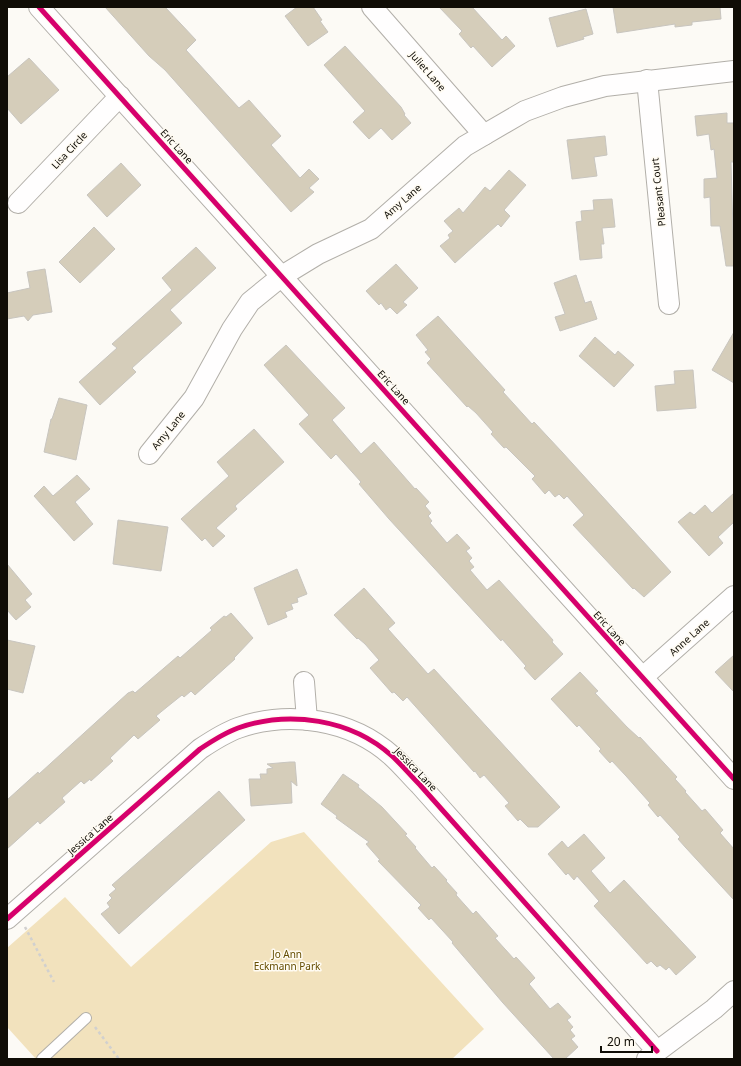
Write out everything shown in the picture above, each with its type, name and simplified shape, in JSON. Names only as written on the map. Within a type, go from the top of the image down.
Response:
[{"type":"street","name":"Eric Lane","points":[[40,7],[734,779]]},
{"type":"street","name":"Juliet Lane","points":[[372,7],[484,135]]},
{"type":"street","name":"Amy Lane","points":[[149,454],[194,398],[232,329],[250,302],[282,276],[318,254],[371,229],[465,146],[525,111],[563,97],[606,86],[734,71]]},
{"type":"street","name":"Pleasant Court","points":[[647,80],[669,304]]},
{"type":"street","name":"Lisa Circle","points":[[18,203],[120,96]]},
{"type":"street","name":"Anne Lane","points":[[643,677],[734,596]]},
{"type":"street","points":[[304,682],[307,720]]},
{"type":"street","name":"Jessica Lane","points":[[11,916],[200,749],[238,728],[287,718],[324,721],[349,730],[391,756],[652,1055]]},
{"type":"street","points":[[652,1055],[714,1009],[734,991]]},
{"type":"lane","points":[[42,1059],[86,1018]]},
{"type":"path","points":[[11,916],[25,928],[54,982]]},
{"type":"path","points":[[86,1018],[111,1046],[119,1059]]},
{"type":"green space","name":"Jo Ann Eckmann Park","points":[[304,832],[484,1029],[452,1059],[36,1059],[7,1027],[7,948],[65,897],[131,967],[271,842]]},
{"type":"building","points":[[105,7],[165,7],[196,40],[186,50],[239,108],[249,100],[281,136],[271,145],[300,178],[309,169],[319,179],[309,188],[314,192],[291,212],[165,70],[149,56]]},
{"type":"building","points":[[297,7],[313,7],[322,20],[320,21],[328,32],[308,46],[285,16]]},
{"type":"building","points":[[439,7],[472,7],[502,40],[506,36],[515,46],[492,67],[473,46],[471,48],[459,34],[462,31]]},
{"type":"building","points":[[613,7],[720,7],[721,19],[692,22],[692,25],[675,27],[675,24],[617,33]]},
{"type":"building","points":[[586,9],[593,34],[583,37],[584,39],[557,47],[549,18]]},
{"type":"building","points":[[345,46],[401,107],[405,114],[404,115],[411,123],[392,140],[381,128],[369,139],[353,122],[365,111],[324,65]]},
{"type":"building","points":[[29,58],[59,90],[21,124],[7,108],[7,77]]},
{"type":"building","points":[[727,113],[727,123],[734,123],[734,162],[731,162],[734,266],[726,266],[720,226],[711,226],[710,197],[704,198],[704,179],[717,178],[714,149],[711,150],[709,134],[697,136],[695,116]]},
{"type":"building","points":[[605,136],[607,155],[594,157],[597,176],[572,179],[567,140]]},
{"type":"building","points":[[121,163],[141,185],[107,217],[87,195]]},
{"type":"building","points":[[509,170],[526,185],[504,210],[510,216],[501,227],[498,224],[455,263],[440,246],[450,238],[448,235],[453,231],[444,221],[459,208],[463,213],[485,187],[490,191]]},
{"type":"building","points":[[612,199],[615,227],[602,228],[604,244],[601,244],[602,258],[580,260],[576,222],[582,221],[581,211],[594,210],[593,200]]},
{"type":"building","points":[[94,227],[115,249],[80,283],[59,262]]},
{"type":"building","points":[[196,247],[216,268],[170,310],[182,323],[132,368],[136,372],[100,405],[79,382],[117,348],[112,344],[172,290],[162,278]]},
{"type":"building","points":[[396,264],[418,288],[403,302],[407,305],[397,314],[390,307],[386,310],[381,303],[379,305],[366,291]]},
{"type":"building","points":[[45,269],[52,312],[33,315],[28,321],[24,316],[7,319],[7,293],[30,288],[27,272]]},
{"type":"building","points":[[576,275],[585,303],[591,301],[597,319],[560,331],[555,317],[565,314],[554,283]]},
{"type":"building","points":[[438,316],[505,390],[503,392],[532,424],[534,422],[671,572],[644,597],[634,588],[633,589],[573,525],[584,515],[567,496],[564,499],[559,494],[555,497],[549,490],[545,494],[532,479],[535,476],[506,447],[504,448],[491,434],[493,432],[476,413],[468,406],[467,407],[427,363],[431,359],[425,352],[428,350],[416,335]]},
{"type":"building","points":[[734,332],[734,383],[712,370]]},
{"type":"building","points":[[595,337],[615,355],[618,351],[634,365],[614,387],[579,356]]},
{"type":"building","points":[[286,345],[345,408],[332,420],[361,454],[374,442],[415,489],[416,488],[429,502],[425,506],[431,513],[428,516],[432,521],[430,523],[447,543],[457,534],[470,548],[466,551],[472,558],[469,561],[474,567],[470,570],[487,590],[499,580],[553,640],[552,642],[563,654],[535,680],[524,668],[526,666],[502,639],[501,641],[389,519],[359,484],[361,482],[336,454],[331,459],[299,424],[309,415],[264,365]]},
{"type":"building","points":[[693,370],[696,408],[657,411],[655,386],[675,384],[674,371]]},
{"type":"building","points":[[59,398],[87,405],[76,460],[44,452],[51,419]]},
{"type":"building","points":[[254,429],[284,462],[235,506],[237,509],[216,528],[225,536],[213,547],[205,538],[202,541],[181,519],[229,476],[217,462]]},
{"type":"building","points":[[77,475],[90,489],[75,502],[93,524],[74,541],[34,496],[44,486],[53,496]]},
{"type":"building","points":[[734,493],[734,522],[718,537],[723,543],[709,556],[678,522],[690,512],[694,515],[705,505],[712,513]]},
{"type":"building","points":[[118,520],[168,527],[161,571],[113,564]]},
{"type":"building","points":[[7,564],[32,594],[25,600],[31,607],[16,620],[7,610]]},
{"type":"building","points":[[297,569],[307,594],[297,598],[298,602],[291,604],[293,609],[285,612],[287,617],[268,625],[254,588]]},
{"type":"building","points":[[364,588],[395,623],[388,629],[428,674],[434,669],[560,807],[538,827],[528,827],[520,819],[518,821],[505,806],[509,803],[484,775],[480,778],[407,697],[403,701],[394,692],[392,693],[370,668],[379,660],[365,644],[358,638],[357,639],[334,615]]},
{"type":"building","points":[[231,613],[253,638],[234,658],[235,659],[195,695],[191,691],[184,697],[182,695],[156,716],[160,720],[138,739],[134,735],[110,758],[113,761],[91,781],[90,779],[84,784],[81,781],[62,798],[65,802],[40,824],[38,821],[7,849],[7,800],[38,772],[39,774],[128,693],[133,691],[135,693],[178,656],[180,658],[212,630],[210,628],[224,616],[226,617]]},
{"type":"building","points":[[7,640],[35,646],[23,693],[7,689]]},
{"type":"building","points":[[734,655],[734,692],[715,672]]},
{"type":"building","points":[[580,672],[598,691],[595,693],[627,727],[639,738],[640,737],[677,777],[675,779],[686,791],[685,792],[702,811],[705,809],[723,830],[720,833],[734,849],[734,900],[678,839],[680,837],[660,815],[658,817],[648,805],[650,803],[626,776],[612,761],[610,763],[599,751],[601,749],[579,725],[577,727],[551,699]]},
{"type":"building","points":[[295,762],[297,786],[291,781],[292,803],[251,806],[249,779],[261,779],[260,774],[267,774],[267,769],[273,768],[267,764]]},
{"type":"building","points":[[343,774],[359,785],[358,787],[382,807],[407,834],[405,835],[432,868],[434,866],[447,880],[446,881],[457,893],[456,895],[473,914],[476,911],[498,936],[495,938],[514,959],[516,957],[529,971],[535,978],[529,984],[550,1009],[558,1003],[571,1017],[567,1020],[573,1027],[570,1030],[575,1036],[571,1039],[578,1047],[565,1059],[554,1059],[503,1003],[452,943],[453,942],[431,918],[429,920],[418,908],[421,905],[378,861],[380,860],[366,844],[369,842],[336,818],[337,816],[321,804]]},
{"type":"building","points":[[219,791],[245,820],[119,934],[101,914],[110,907],[107,903],[112,898],[109,895],[116,889],[112,885]]},
{"type":"building","points":[[584,834],[605,858],[591,871],[610,893],[624,880],[696,957],[676,975],[669,967],[666,970],[660,965],[657,967],[651,961],[647,964],[594,906],[599,901],[577,876],[574,880],[568,873],[566,875],[548,854],[562,841],[568,848]]},
{"type":"cycle path","points":[[39,7],[734,779]]},
{"type":"cycle path","points":[[7,919],[200,749],[209,743],[233,730],[258,723],[298,719],[319,721],[358,733],[376,743],[396,759],[657,1051]]}]
